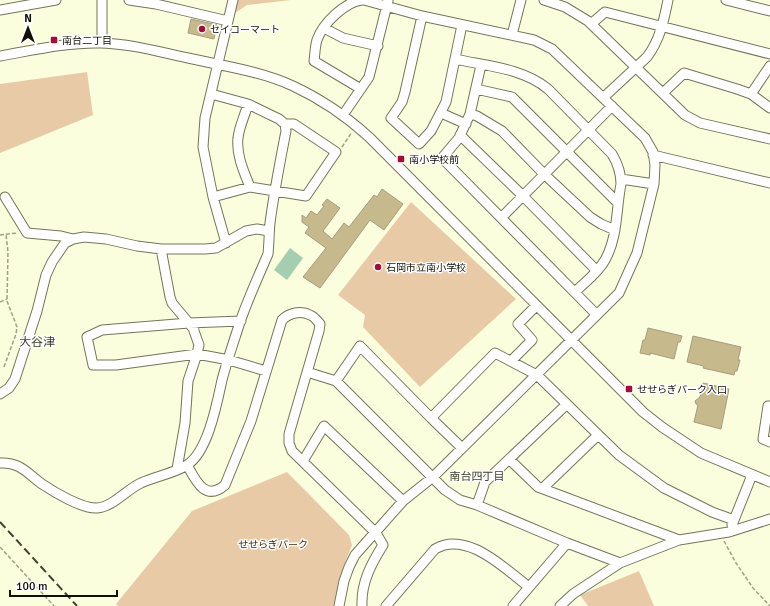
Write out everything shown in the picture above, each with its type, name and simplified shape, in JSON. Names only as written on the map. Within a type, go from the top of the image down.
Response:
[{"type":"street","points":[[5,6],[56,0]]},
{"type":"street","points":[[102,0],[102,43]]},
{"type":"street","points":[[129,0],[156,2],[228,21]]},
{"type":"street","points":[[226,243],[213,197],[203,147],[205,118],[233,0]]},
{"type":"street","points":[[339,606],[344,581],[349,567],[355,555],[364,544],[376,534],[403,501],[433,477],[619,293],[631,269],[642,236],[654,184],[655,166],[653,155],[645,138],[552,48],[534,40],[422,16],[388,3],[363,0],[350,2],[330,19],[324,28],[317,40],[314,61],[361,89]]},
{"type":"street","points":[[512,35],[521,0]]},
{"type":"street","points":[[544,0],[565,7],[591,24],[685,115],[700,123],[770,139]]},
{"type":"street","points":[[604,97],[647,57],[651,51],[662,26],[668,0]]},
{"type":"street","points":[[726,0],[770,11]]},
{"type":"street","points":[[343,115],[370,78],[388,3]]},
{"type":"street","points":[[591,24],[605,12],[770,54]]},
{"type":"street","points":[[422,16],[402,102],[391,118],[419,144],[431,131],[446,102],[462,24]]},
{"type":"street","points":[[324,28],[344,38],[378,46]]},
{"type":"street","points":[[0,56],[54,46],[102,43],[142,47],[250,72],[292,86],[318,99],[357,126],[643,412],[662,427],[701,453],[770,482]]},
{"type":"street","points":[[455,59],[522,74],[538,81],[548,89],[612,154],[618,163],[621,179],[612,243],[605,261],[597,271],[575,292]]},
{"type":"street","points":[[481,65],[470,114],[466,124],[460,135],[442,158],[502,217],[597,315]]},
{"type":"street","points":[[751,94],[770,66]]},
{"type":"street","points":[[663,93],[684,74],[737,88],[751,94],[770,108]]},
{"type":"street","points":[[476,90],[512,97],[617,202]]},
{"type":"street","points":[[0,463],[16,464],[42,484],[81,506],[96,508],[108,504],[142,482],[154,479],[187,465],[197,455],[205,442],[220,393],[222,380],[241,321],[268,254],[269,231],[286,131],[285,124],[280,119],[248,104],[211,94]]},
{"type":"street","points":[[248,104],[238,137],[238,148],[240,160],[250,187]]},
{"type":"street","points":[[502,217],[612,106]]},
{"type":"street","points":[[441,114],[466,124]]},
{"type":"street","points":[[470,114],[478,116],[502,131],[544,174],[590,217],[615,230]]},
{"type":"street","points":[[213,197],[250,187],[306,196],[336,152],[294,124],[285,124]]},
{"type":"street","points":[[460,135],[597,271]]},
{"type":"street","points":[[653,155],[770,184]]},
{"type":"street","points":[[621,179],[654,184]]},
{"type":"street","points":[[5,197],[27,233],[61,236],[73,239]]},
{"type":"street","points":[[0,394],[9,388],[15,380],[37,311],[46,275],[52,262],[65,243],[73,239],[84,237],[106,239],[137,246],[161,249],[216,248],[246,231],[257,229],[269,231]]},
{"type":"street","points":[[161,249],[172,303],[193,328],[199,345],[188,381],[185,423],[177,469]]},
{"type":"street","points":[[511,361],[532,340],[518,324],[536,306]]},
{"type":"street","points":[[187,465],[200,487],[209,491],[214,491],[221,489],[226,485],[251,421],[282,320],[286,316],[294,313],[311,315],[320,324],[288,434],[289,443],[292,451],[376,534],[383,545],[374,558],[367,573],[363,591],[362,606]]},
{"type":"street","points":[[241,321],[189,322],[102,330],[88,338],[93,364],[116,365],[197,354],[229,360],[266,371]]},
{"type":"street","points":[[336,381],[360,346],[462,448]]},
{"type":"street","points":[[431,418],[495,353],[536,375],[618,455],[664,488],[706,509],[734,520]]},
{"type":"street","points":[[307,372],[336,381],[445,490],[460,500],[477,505],[567,543],[620,563]]},
{"type":"street","points":[[477,505],[485,482],[567,404]]},
{"type":"street","points":[[770,406],[768,406],[762,439],[770,442]]},
{"type":"street","points":[[303,461],[324,426],[403,501]]},
{"type":"street","points":[[543,488],[598,435]]},
{"type":"street","points":[[509,459],[538,487],[679,540]]},
{"type":"street","points":[[725,533],[734,520],[752,475]]},
{"type":"street","points":[[560,606],[573,594],[620,563],[679,540],[725,533],[770,519]]},
{"type":"street","points":[[386,606],[435,549],[450,543],[475,548],[484,553],[529,587]]},
{"type":"street","points":[[513,606],[567,543]]},
{"type":"path","points":[[336,152],[340,150],[357,126]]},
{"type":"path","points":[[0,235],[12,232],[27,233]]},
{"type":"path","points":[[4,366],[16,334],[17,327],[8,299],[8,252],[6,234]]},
{"type":"path","points":[[0,302],[8,299]]},
{"type":"path","points":[[725,533],[736,563],[753,588],[770,606]]},
{"type":"path","points":[[0,547],[54,606]]},
{"type":"green space","points":[[235,0],[291,0],[247,5],[232,15]]},
{"type":"green space","points":[[87,72],[93,115],[0,153],[0,84]]},
{"type":"green space","points":[[411,202],[516,299],[420,387],[363,327],[365,315],[338,295]]},
{"type":"green space","name":"せせらぎパーク","points":[[287,472],[349,535],[352,545],[344,565],[334,606],[118,606],[116,604],[192,511]]},
{"type":"green space","points":[[639,571],[654,606],[588,606],[580,595]]},
{"type":"shaded area","points":[[290,248],[303,258],[287,280],[274,270]]},
{"type":"building","name":"セイコーマート","points":[[191,19],[217,25],[214,39],[188,33]]},
{"type":"building","points":[[382,189],[403,204],[384,230],[370,220],[320,288],[303,277],[326,248],[305,233],[309,227],[302,222],[302,215],[306,218],[311,211],[317,215],[327,199],[340,208],[323,231],[332,239],[344,223],[349,227],[374,195],[377,197]]},
{"type":"building","points":[[648,328],[682,336],[680,342],[678,342],[674,359],[650,353],[650,355],[640,353]]},
{"type":"building","points":[[693,336],[741,347],[738,360],[740,360],[737,371],[735,371],[734,375],[703,368],[704,366],[687,362]]},
{"type":"building","points":[[703,383],[729,389],[721,429],[694,422],[698,405],[695,401],[700,397]]},
{"type":"railway","points":[[0,522],[77,606]]},
{"type":"place","name":"セイコーマート","points":[[202,29]]},
{"type":"place","name":"南台二丁目","points":[[54,40]]},
{"type":"place","name":"南小学校前","points":[[401,159]]},
{"type":"place","name":"石岡市立南小学校","points":[[378,267]]},
{"type":"place","name":"せせらぎパーク入口","points":[[629,389]]},
{"type":"district","name":"大谷津","points":[[37,342]]},
{"type":"district","name":"南台四丁目","points":[[477,476]]}]
